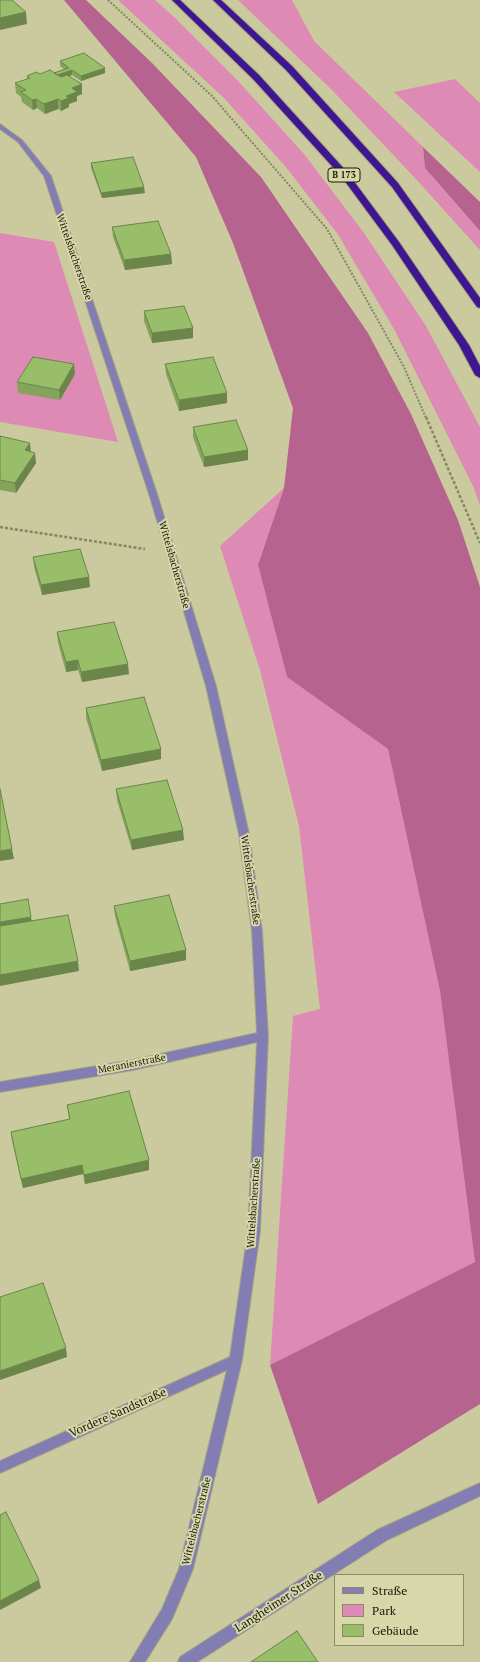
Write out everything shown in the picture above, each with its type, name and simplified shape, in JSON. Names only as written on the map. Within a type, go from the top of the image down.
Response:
[{"type":"highway","name":"B 173","points":[[176,0],[256,77],[344,174],[400,250],[464,345],[480,375]]},
{"type":"highway","name":"B 173","points":[[217,0],[289,68],[395,185],[480,306]]},
{"type":"street","name":"Wittelsbacherstraße","points":[[0,126],[20,142],[47,176],[154,496],[211,686],[244,834],[257,931],[264,1036],[254,1231],[236,1360],[186,1569],[167,1614],[137,1662]]},
{"type":"street","name":"Meranierstraße","points":[[0,1088],[132,1065],[264,1036]]},
{"type":"street","name":"Vordere Sandstraße","points":[[0,1467],[236,1360]]},
{"type":"street","name":"Langheimer Straße","points":[[185,1662],[382,1535],[480,1489]]},
{"type":"path","points":[[108,0],[212,96],[326,229],[404,367],[480,543]]},
{"type":"path","points":[[0,527],[170,553]]},
{"type":"green space","points":[[118,0],[155,0],[174,17],[239,82],[304,154],[364,233],[426,326],[480,427],[480,505],[473,486],[394,329],[337,233],[285,166],[224,98]]},
{"type":"green space","points":[[238,0],[292,0],[314,41],[423,147],[425,168],[480,231],[480,250],[332,90]]},
{"type":"green space","points":[[455,79],[480,103],[480,172],[394,92]]},
{"type":"green space","points":[[0,233],[54,242],[118,442],[0,422]]},
{"type":"green space","points":[[284,488],[258,565],[287,677],[388,749],[440,991],[475,1262],[270,1365],[293,1016],[320,1009],[299,826],[260,670],[220,546]]},
{"type":"shaded area","points":[[64,0],[86,0],[152,63],[261,177],[368,333],[411,414],[458,520],[480,587],[480,1404],[318,1504],[270,1365],[475,1262],[440,991],[388,749],[287,677],[258,565],[284,488],[293,408],[233,243],[196,157]]},
{"type":"shaded area","points":[[423,147],[480,202],[480,231],[425,168]]},
{"type":"building","points":[[0,0],[12,0],[26,12],[0,18]]},
{"type":"building","points":[[84,53],[105,68],[81,76],[72,70],[57,75],[54,73],[69,68],[60,61]]},
{"type":"building","points":[[50,70],[61,77],[67,75],[82,84],[72,88],[77,92],[66,96],[69,98],[61,101],[58,99],[44,104],[36,99],[32,100],[21,92],[26,90],[15,83],[30,78],[27,76],[36,72],[40,74]]},
{"type":"building","points":[[133,157],[144,187],[101,193],[91,163]]},
{"type":"building","points":[[158,221],[171,254],[124,260],[112,227]]},
{"type":"building","points":[[184,306],[193,328],[152,333],[144,311]]},
{"type":"building","points":[[33,357],[74,364],[59,390],[17,382]]},
{"type":"building","points":[[213,357],[227,393],[179,400],[165,364]]},
{"type":"building","points":[[236,420],[248,450],[204,457],[193,427]]},
{"type":"building","points":[[0,436],[30,443],[25,450],[35,453],[15,483],[0,480]]},
{"type":"building","points":[[80,549],[89,577],[41,585],[33,557]]},
{"type":"building","points":[[114,622],[128,664],[81,672],[78,660],[66,662],[57,632]]},
{"type":"building","points":[[144,697],[161,749],[101,760],[86,708]]},
{"type":"building","points":[[167,780],[183,830],[131,840],[116,789]]},
{"type":"building","points":[[0,789],[12,849],[0,851]]},
{"type":"building","points":[[169,895],[186,950],[130,961],[114,906]]},
{"type":"building","points":[[28,899],[31,917],[0,922],[0,904]]},
{"type":"building","points":[[68,915],[78,961],[0,975],[0,926]]},
{"type":"building","points":[[129,1091],[149,1160],[84,1175],[82,1165],[21,1179],[11,1132],[70,1119],[67,1105]]},
{"type":"building","points":[[43,1283],[66,1348],[0,1371],[0,1297]]},
{"type":"building","points":[[6,1512],[39,1580],[0,1601],[0,1515]]},
{"type":"building","points":[[297,1631],[318,1662],[251,1662]]}]
